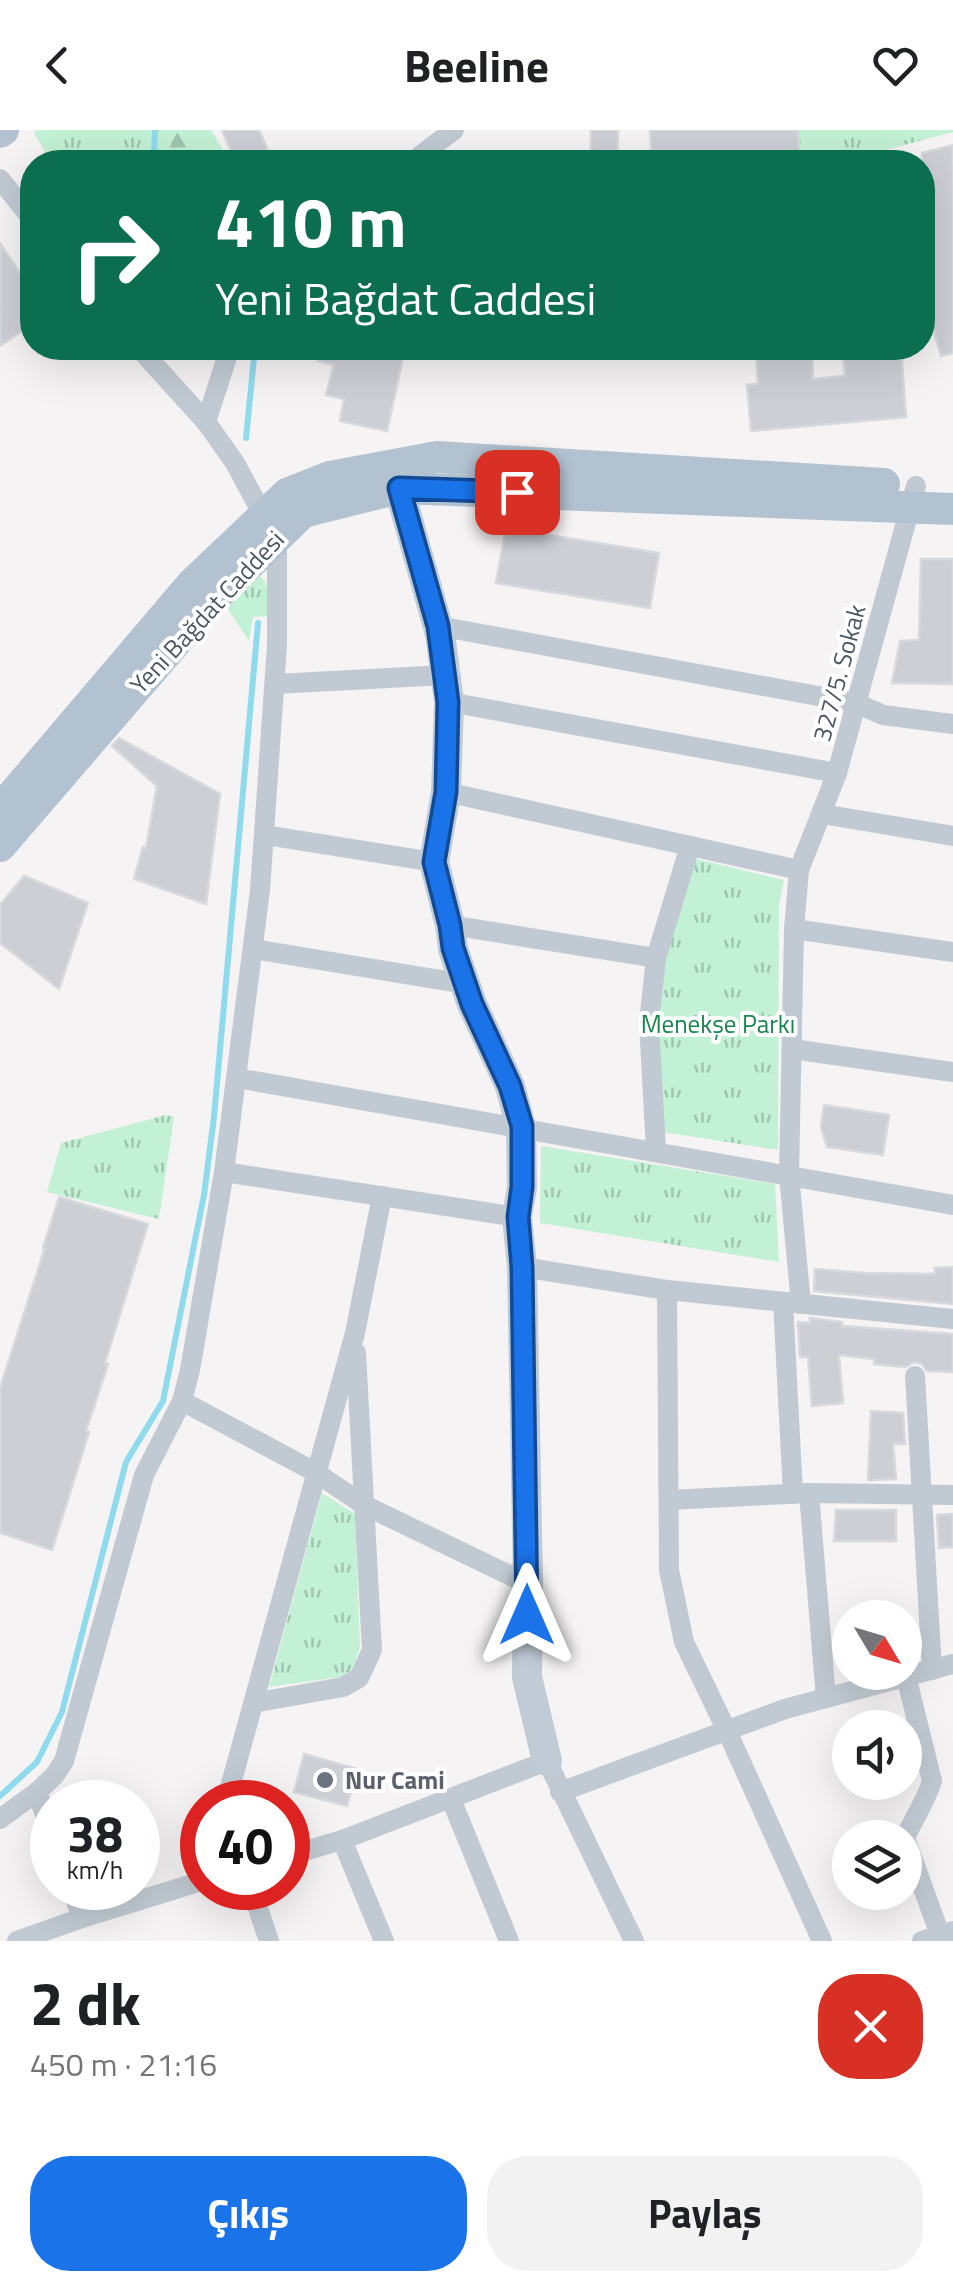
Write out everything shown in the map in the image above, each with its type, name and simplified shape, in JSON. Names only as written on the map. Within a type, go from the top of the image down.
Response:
[{"type":"main road","name":"Yeni Bağdat Caddesi","points":[[0,846],[210,600],[270,525],[286,494],[330,477],[436,458],[914,497],[953,509]]},
{"type":"main road","name":"Yeni Bağdat Caddesi","points":[[0,810],[192,584],[270,525],[303,512],[399,488],[914,497],[953,488]]},
{"type":"street","points":[[428,150],[454,130]]},
{"type":"street","points":[[0,179],[20,204]]},
{"type":"street","points":[[50,1780],[64,1761],[144,1475],[182,1401],[190,1370],[224,1172],[266,835],[277,644],[270,525],[206,422],[151,360]]},
{"type":"street","points":[[206,422],[226,360]]},
{"type":"street","points":[[399,488],[438,626],[447,688],[446,792],[434,862],[453,948],[510,1086],[522,1126],[518,1217],[528,1584],[526,1677],[547,1761],[634,1941]]},
{"type":"street","name":"327/5. Sokak","points":[[826,1698],[801,1493],[792,1303],[789,1175],[794,928],[799,870],[837,773],[914,497]]},
{"type":"street","points":[[438,626],[856,703],[883,715],[953,724]]},
{"type":"street","points":[[274,684],[447,688],[837,773]]},
{"type":"street","points":[[446,792],[799,870]]},
{"type":"street","points":[[822,814],[953,836]]},
{"type":"street","points":[[266,835],[434,862]]},
{"type":"street","points":[[656,1151],[648,1022],[656,958],[690,846]]},
{"type":"street","points":[[450,925],[656,958]]},
{"type":"street","points":[[794,928],[953,952]]},
{"type":"street","points":[[254,949],[465,984]]},
{"type":"street","points":[[792,1050],[953,1072]]},
{"type":"street","points":[[236,1078],[953,1205]]},
{"type":"street","points":[[224,1172],[518,1217]]},
{"type":"street","points":[[232,1780],[355,1334],[382,1196]]},
{"type":"street","points":[[522,1267],[667,1290],[953,1319]]},
{"type":"street","points":[[667,1290],[669,1570],[684,1642],[822,1941]]},
{"type":"street","points":[[253,1703],[343,1688],[359,1678],[372,1650],[355,1334]]},
{"type":"street","points":[[916,1376],[943,1667]]},
{"type":"street","points":[[182,1401],[315,1472],[364,1505],[528,1584]]},
{"type":"street","points":[[669,1500],[801,1493],[953,1495]]},
{"type":"street","points":[[560,1792],[785,1708],[855,1690]]},
{"type":"street","points":[[909,1690],[932,1781],[928,1797],[906,1838],[938,1936]]},
{"type":"street","points":[[310,1849],[547,1761]]},
{"type":"street","points":[[0,1819],[30,1797]]},
{"type":"street","points":[[451,1799],[509,1941]]},
{"type":"street","points":[[342,1840],[384,1941]]},
{"type":"street","points":[[18,1941],[180,1888]]},
{"type":"street","points":[[79,1910],[82,1918]]},
{"type":"street","points":[[258,1910],[269,1941]]},
{"type":"green space","points":[[171,130],[170,150],[44,150],[34,133]]},
{"type":"green space","points":[[171,130],[211,130],[223,150],[170,150]]},
{"type":"green space","points":[[798,130],[953,130],[886,150],[799,150]]},
{"type":"green space","points":[[260,576],[268,589],[269,616],[253,617],[249,641],[227,608]]},
{"type":"green space","name":"Menekşe Parkı","points":[[696,859],[784,880],[779,905],[778,1150],[663,1132],[659,1023],[664,958]]},
{"type":"green space","points":[[166,1115],[174,1117],[159,1219],[47,1192],[61,1143]]},
{"type":"green space","points":[[541,1146],[775,1184],[779,1262],[540,1223]]},
{"type":"green space","points":[[322,1493],[355,1514],[360,1648],[351,1671],[340,1677],[269,1687]]},
{"type":"building","points":[[222,130],[259,130],[268,150],[231,150]]},
{"type":"building","points":[[591,130],[618,130],[617,150],[591,150]]},
{"type":"building","points":[[650,130],[798,130],[799,150],[651,150]]},
{"type":"building","points":[[953,145],[953,353],[941,356],[935,335],[934,150]]},
{"type":"building","points":[[0,243],[20,273],[20,332],[0,346]]},
{"type":"building","points":[[402,360],[387,431],[340,421],[344,399],[326,395],[334,365],[318,361]]},
{"type":"building","points":[[757,360],[812,360],[813,379],[845,376],[844,360],[902,360],[906,417],[751,431],[747,385],[758,384]]},
{"type":"building","points":[[506,528],[659,553],[650,608],[496,583]]},
{"type":"building","points":[[921,559],[953,559],[953,684],[892,683],[900,641],[919,640]]},
{"type":"building","points":[[119,738],[220,794],[206,904],[134,879],[143,847],[146,848],[157,786],[112,746]]},
{"type":"building","points":[[24,876],[88,903],[59,989],[0,943],[0,905]]},
{"type":"building","points":[[824,1105],[889,1115],[883,1155],[827,1147],[821,1127]]},
{"type":"building","points":[[59,1197],[148,1224],[52,1550],[0,1533],[0,1388]]},
{"type":"building","points":[[953,1267],[953,1304],[814,1291],[815,1269],[935,1274],[935,1268]]},
{"type":"building","points":[[810,1318],[842,1322],[842,1326],[953,1334],[953,1372],[927,1371],[915,1362],[905,1367],[839,1355],[843,1403],[812,1406],[808,1357],[800,1357],[798,1324],[810,1323]]},
{"type":"building","points":[[871,1411],[903,1413],[905,1444],[893,1444],[896,1479],[868,1480]]},
{"type":"building","points":[[836,1510],[896,1510],[896,1541],[834,1541]]},
{"type":"building","points":[[953,1514],[953,1547],[939,1548],[937,1515]]},
{"type":"building","name":"Nur Cami","points":[[304,1754],[357,1769],[347,1806],[310,1796],[310,1780],[297,1780]]},
{"type":"waterway","points":[[154,150],[155,130]]},
{"type":"waterway","points":[[246,438],[254,360]]},
{"type":"waterway","points":[[0,1796],[37,1762],[62,1712],[126,1462],[163,1401],[204,1195],[214,1117],[258,623]]},
{"type":"place","name":"Nur Cami","points":[[325,1780]]},
{"type":"route","points":[[517,492],[399,488],[440,634],[448,702],[446,792],[434,862],[453,948],[472,1004],[510,1086],[522,1126],[518,1217],[527,1615]]}]
